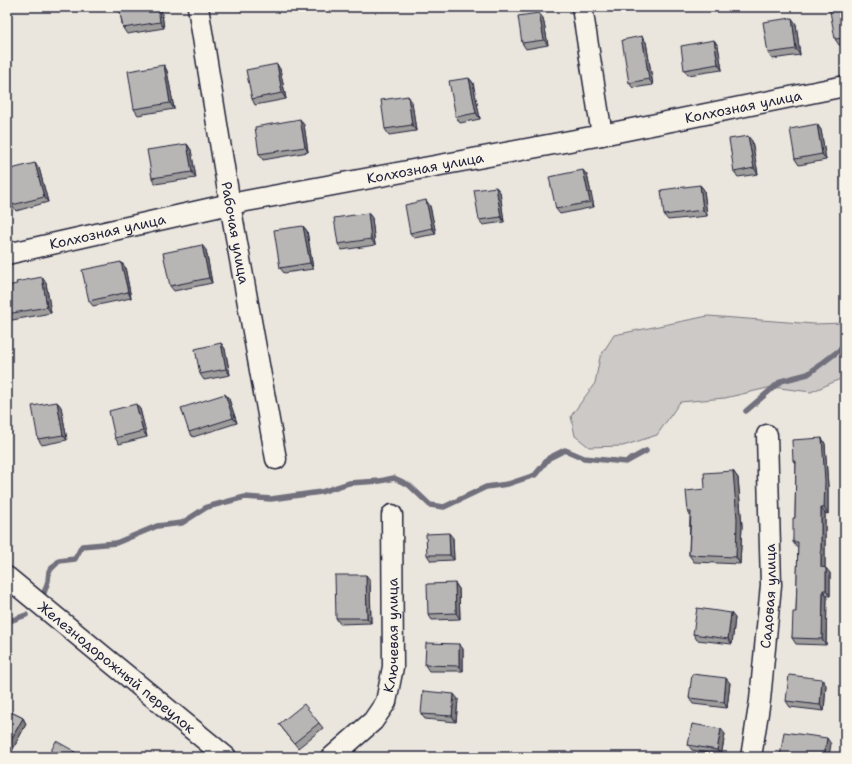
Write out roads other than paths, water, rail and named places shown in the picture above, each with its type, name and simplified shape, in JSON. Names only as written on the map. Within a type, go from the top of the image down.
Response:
[{"type":"street","name":"Рабочая улица","points":[[198,7],[230,204],[276,459]]},
{"type":"street","points":[[582,7],[602,135]]},
{"type":"street","name":"Колхозная улица","points":[[7,254],[230,204],[602,135],[845,86]]},
{"type":"street","name":"Садовая улица","points":[[750,757],[760,700],[771,585],[767,435]]},
{"type":"street","name":"Ключевая улица","points":[[332,757],[373,721],[386,702],[392,667],[392,515]]},
{"type":"street","name":"Железнодорожный переулок","points":[[7,577],[226,757]]},
{"type":"waterway","points":[[746,411],[781,381],[808,374],[845,346]]},
{"type":"waterway","points":[[44,593],[48,581],[49,571],[59,561],[75,559],[82,546],[116,543],[157,526],[182,523],[207,507],[245,497],[271,499],[321,492],[349,483],[380,481],[394,478],[409,485],[430,505],[444,507],[486,487],[508,484],[535,475],[549,458],[565,450],[584,458],[626,462],[646,451]]},
{"type":"waterway","points":[[7,622],[26,615]]}]
